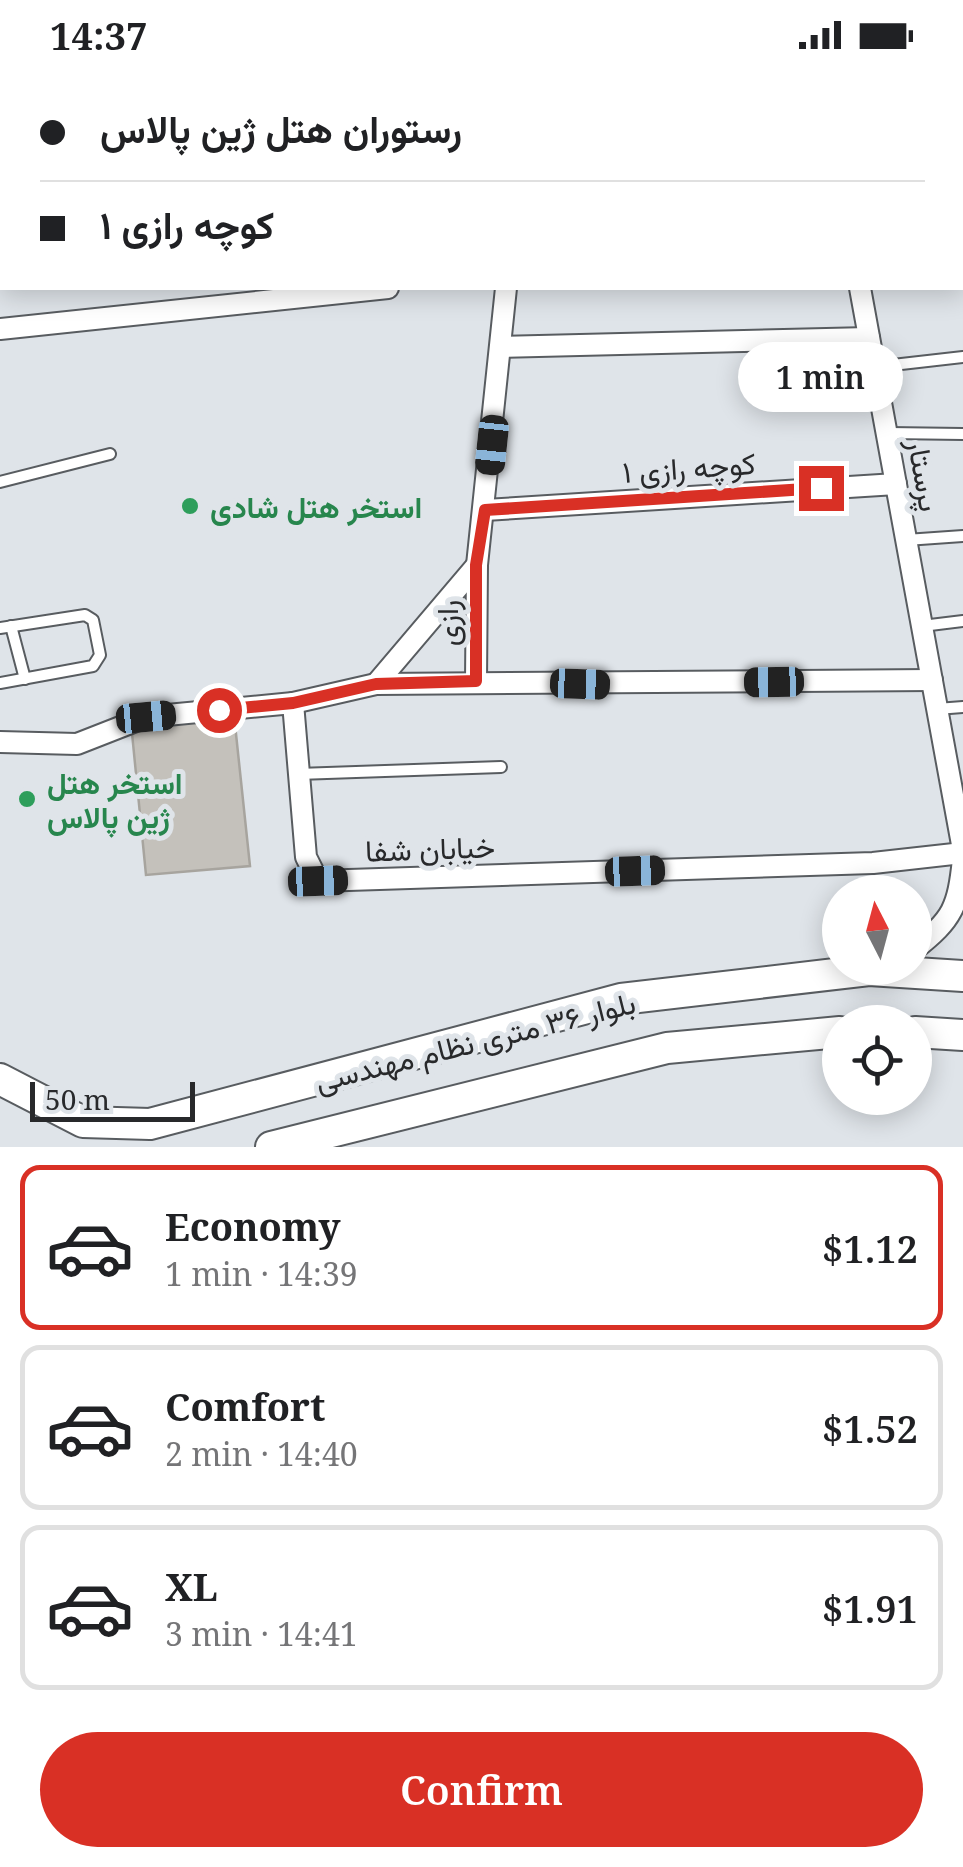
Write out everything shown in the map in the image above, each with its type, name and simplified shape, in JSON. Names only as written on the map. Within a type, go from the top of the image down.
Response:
[{"type":"main road","name":"بلوار ۳۶ متری نظام مهندسی","points":[[932,974],[963,976]]},
{"type":"main road","name":"بلوار ۳۶ متری نظام مهندسی","points":[[0,1079],[82,1122],[150,1124],[622,1000],[822,975]]},
{"type":"main road","points":[[932,1033],[963,1035]]},
{"type":"main road","name":"بلوار ۳۶ متری نظام مهندسی","points":[[271,1147],[667,1048],[822,1034]]},
{"type":"main road","points":[[128,1147],[135,1134],[150,1124]]},
{"type":"street","points":[[0,329],[369,290]]},
{"type":"street","name":"رازی","points":[[476,681],[476,565],[485,510],[506,290]]},
{"type":"street","name":"پرستار","points":[[860,290],[937,709],[959,803],[963,854],[959,901],[943,927],[932,936]]},
{"type":"street","points":[[501,348],[870,338]]},
{"type":"street","name":"کوچه رازی ۱","points":[[485,510],[896,484]]},
{"type":"street","points":[[376,684],[476,565]]},
{"type":"street","points":[[0,742],[76,744],[146,717],[293,703],[376,684],[476,681],[615,686],[932,680]]},
{"type":"street","name":"خیابان شفا","points":[[293,703],[306,856],[318,881],[873,863],[963,854]]},
{"type":"lane","points":[[874,367],[963,357]]},
{"type":"lane","points":[[887,434],[963,434]]},
{"type":"lane","points":[[0,482],[110,454]]},
{"type":"lane","points":[[906,540],[963,536]]},
{"type":"lane","points":[[0,684],[24,679],[99,662],[92,620],[75,615],[6,627],[24,679]]},
{"type":"lane","points":[[922,626],[963,621]]},
{"type":"lane","points":[[937,709],[963,707]]},
{"type":"lane","points":[[298,774],[501,766]]},
{"type":"building","points":[[234,715],[250,866],[146,875],[131,723]]},
{"type":"place","name":"استخر هتل شادی","points":[[190,506]]},
{"type":"place","name":"استخر هتل ژین پالاس","points":[[27,799]]},
{"type":"route","points":[[219,710],[293,703],[376,684],[476,681],[476,565],[485,510],[821,488]]}]
